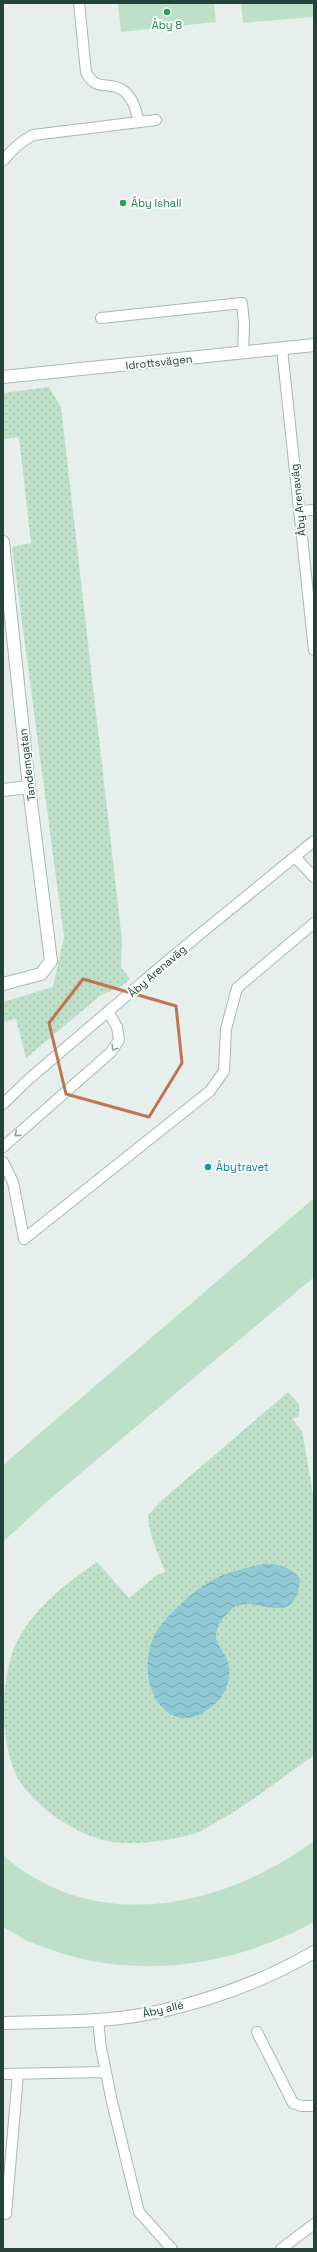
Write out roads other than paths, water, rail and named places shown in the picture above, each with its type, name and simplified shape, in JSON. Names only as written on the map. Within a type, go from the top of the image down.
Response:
[{"type":"street","name":"Idrottsvägen","points":[[3,377],[314,345]]},
{"type":"street","name":"Tandemgatan","points":[[3,542],[6,609],[51,961],[41,974],[32,978],[3,984]]},
{"type":"street","points":[[3,790],[29,787]]},
{"type":"street","name":"Åby allé","points":[[3,2023],[98,2020],[142,2014],[239,1989],[274,1974],[314,1952]]},
{"type":"lane","points":[[79,3],[86,72],[90,79],[99,85],[123,90],[135,104],[139,122]]},
{"type":"lane","points":[[3,162],[12,149],[22,140],[33,135],[156,120]]},
{"type":"lane","points":[[101,318],[242,303],[244,324],[243,353]]},
{"type":"lane","name":"Åby Arenaväg","points":[[282,349],[314,650]]},
{"type":"lane","points":[[299,511],[314,510]]},
{"type":"lane","name":"Åby Arenaväg","points":[[3,1104],[30,1078],[172,957],[314,842]]},
{"type":"lane","points":[[295,857],[314,877]]},
{"type":"lane","points":[[3,1162],[13,1182],[24,1239],[210,1091],[224,1071],[226,1028],[237,988],[314,923]]},
{"type":"lane","points":[[3,1147],[111,1052],[119,1040],[117,1027],[109,1012]]},
{"type":"lane","points":[[98,2020],[106,2072],[139,2212],[172,2249]]},
{"type":"lane","points":[[257,2032],[293,2103],[301,2106],[314,2106]]},
{"type":"lane","points":[[3,2074],[106,2072]]},
{"type":"lane","points":[[6,2214],[18,2074]]},
{"type":"lane","points":[[281,2249],[314,2224]]},
{"type":"water","points":[[263,1564],[283,1567],[292,1571],[300,1579],[297,1596],[290,1605],[281,1608],[271,1608],[249,1604],[239,1605],[228,1612],[223,1618],[216,1632],[216,1639],[226,1657],[229,1669],[227,1687],[221,1698],[200,1715],[184,1718],[170,1714],[159,1703],[151,1689],[148,1671],[149,1651],[156,1632],[166,1619],[193,1593],[212,1580],[226,1574]]},
{"type":"place","name":"Åby 8","points":[[167,12]]},
{"type":"place","name":"Åby Ishall","points":[[123,203]]},
{"type":"place","name":"Åbytravet","points":[[208,1167]]}]
